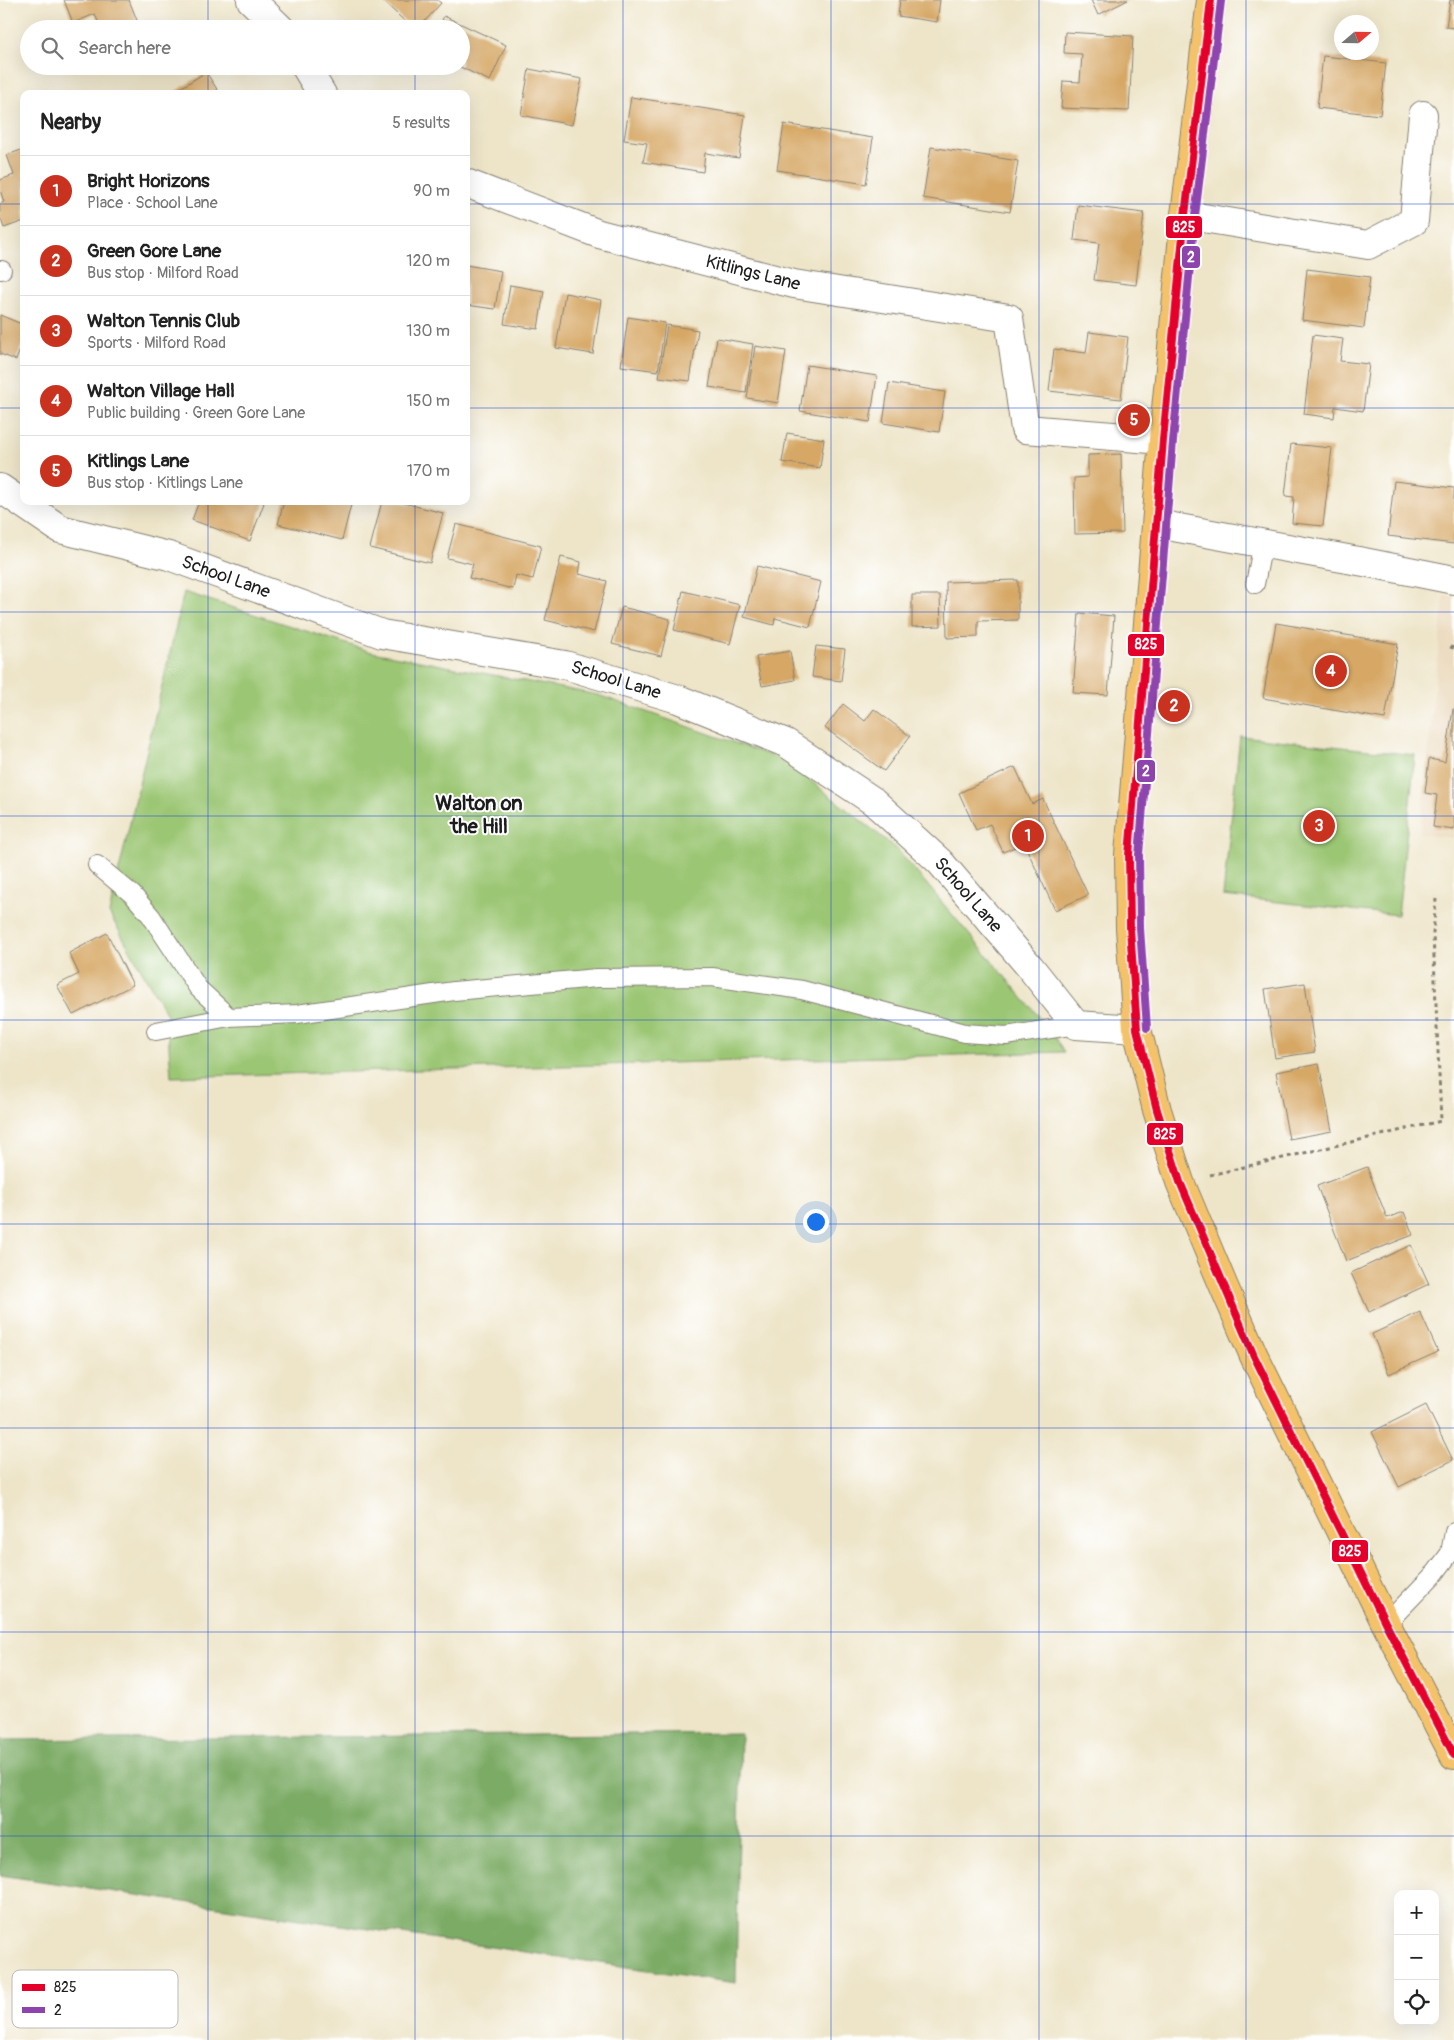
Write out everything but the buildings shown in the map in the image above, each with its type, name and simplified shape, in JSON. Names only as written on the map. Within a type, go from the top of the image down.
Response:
[{"type":"highway","points":[[1211,0],[1185,215],[1163,440],[1129,855],[1130,928],[1138,1029],[1157,1110],[1180,1182],[1254,1356],[1386,1624],[1454,1755]]},
{"type":"street","points":[[251,0],[272,20]]},
{"type":"street","points":[[310,75],[319,90]]},
{"type":"street","points":[[1185,215],[1368,245],[1414,221],[1423,115]]},
{"type":"street","name":"Kitlings Lane","points":[[470,186],[599,234],[794,284],[1009,318],[1025,429],[1163,440]]},
{"type":"street","name":"School Lane","points":[[0,488],[20,502]]},
{"type":"street","name":"School Lane","points":[[25,505],[60,529],[169,556],[382,634],[565,664],[678,699],[786,743],[873,801],[940,862],[1076,1025]]},
{"type":"street","points":[[1157,524],[1454,580]]},
{"type":"street","points":[[1076,1025],[1138,1029]]},
{"type":"lane","points":[[1255,584],[1263,543]]},
{"type":"lane","points":[[97,864],[133,895],[151,916],[198,988],[229,1017]]},
{"type":"lane","points":[[156,1031],[229,1017],[297,1014],[454,991],[597,978],[712,977],[802,990],[965,1033],[1006,1036],[1076,1025]]},
{"type":"lane","points":[[1386,1624],[1436,1572],[1450,1553],[1454,1532]]},
{"type":"path","points":[[1180,1182],[1441,1121],[1433,934],[1436,899]]},
{"type":"shaded area","points":[[1444,596],[1454,597],[1454,838],[1420,834]]},
{"type":"green space","points":[[184,592],[372,652],[598,695],[784,760],[896,848],[1051,1031],[1064,1052],[171,1077],[167,1015],[109,913]]},
{"type":"green space","points":[[1240,736],[1415,755],[1398,915],[1223,896]]},
{"type":"green space","points":[[741,1733],[736,1983],[0,1875],[0,1740]]},
{"type":"transit line","name":"825","points":[[1211,0],[1185,215],[1163,440],[1129,855],[1130,928],[1137,1029],[1157,1110],[1180,1182],[1254,1356],[1386,1624],[1454,1755]]},
{"type":"transit line","name":"2","points":[[1147,1028],[1140,928],[1139,855],[1173,441],[1195,216],[1221,1]]},
{"type":"place","name":"Kitlings Lane","points":[[1134,420]]},
{"type":"place","name":"Walton Village Hall","points":[[1331,671]]},
{"type":"place","name":"Green Gore Lane","points":[[1174,706]]},
{"type":"place","name":"Walton Tennis Club","points":[[1319,826]]},
{"type":"place","name":"Bright Horizons","points":[[1028,836]]},
{"type":"district","name":"Walton on the Hill","points":[[479,814]]}]
